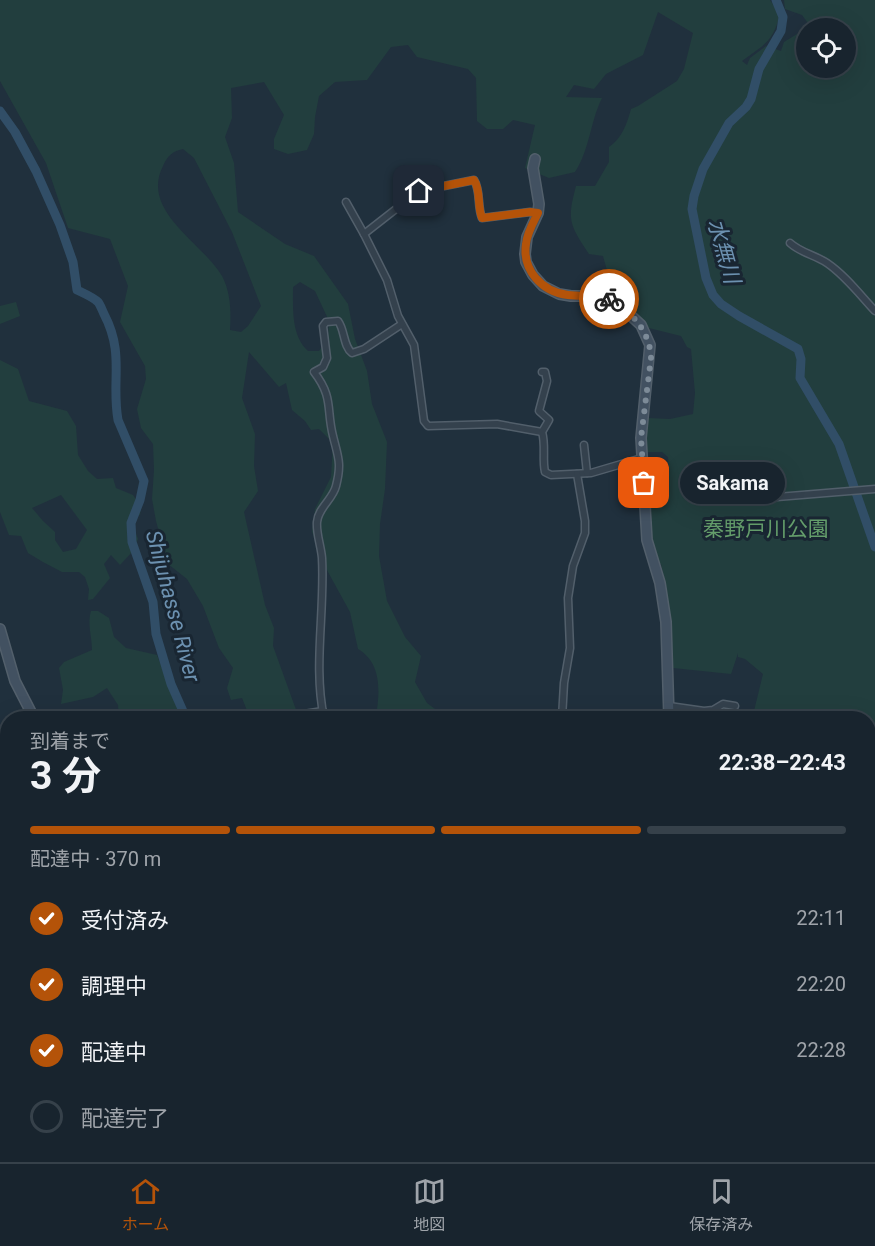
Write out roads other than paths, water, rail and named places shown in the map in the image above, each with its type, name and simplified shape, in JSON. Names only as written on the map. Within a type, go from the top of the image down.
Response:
[{"type":"main road","points":[[535,159],[533,168],[539,204],[538,213],[527,237],[526,262],[543,286],[559,294],[592,295],[610,299],[618,304],[641,325],[650,345],[651,358],[642,419],[642,458],[647,540],[656,565],[664,602],[669,711]]},
{"type":"main road","points":[[0,629],[15,681],[30,711]]},
{"type":"street","points":[[364,234],[419,191],[466,180],[474,180],[477,184],[479,211],[482,218],[538,213]]},
{"type":"street","points":[[346,202],[387,280],[402,324],[414,345],[424,421],[428,426],[497,424],[542,432]]},
{"type":"street","points":[[790,243],[805,254],[824,261],[839,271],[875,311]]},
{"type":"street","points":[[323,711],[320,695],[322,557],[316,523],[319,513],[335,488],[339,455],[332,435],[330,402],[314,372],[323,367],[327,358],[323,326],[326,322],[338,321],[342,326],[348,350],[352,353],[364,349],[402,324]]},
{"type":"street","points":[[542,372],[545,372],[547,381],[539,411],[549,420],[542,432]]},
{"type":"street","points":[[542,432],[545,440],[543,465],[545,472],[551,475],[587,473],[642,458]]},
{"type":"street","points":[[584,444],[587,473]]},
{"type":"street","points":[[562,711],[570,648],[568,598],[573,566],[585,533],[577,474]]},
{"type":"street","points":[[753,499],[875,489]]},
{"type":"street","points":[[669,706],[704,711],[713,710],[723,704],[735,706]]},
{"type":"waterway","name":"水無川","points":[[776,0],[783,17],[781,31],[759,69],[751,99],[729,123],[703,169],[692,209],[706,278],[713,295],[721,304],[739,316],[798,349],[801,359],[800,378],[839,444],[875,547]]},
{"type":"waterway","name":"Shijuhasse River","points":[[0,111],[15,132],[36,171],[60,225],[73,262],[77,290],[98,302],[110,328],[116,355],[118,420],[144,481],[131,523],[132,542],[153,602],[156,634],[171,684],[183,711]]},
{"type":"place","name":"Sakama","points":[[644,483]]},
{"type":"park label","name":"秦野戸川公園","points":[[766,529]]}]
